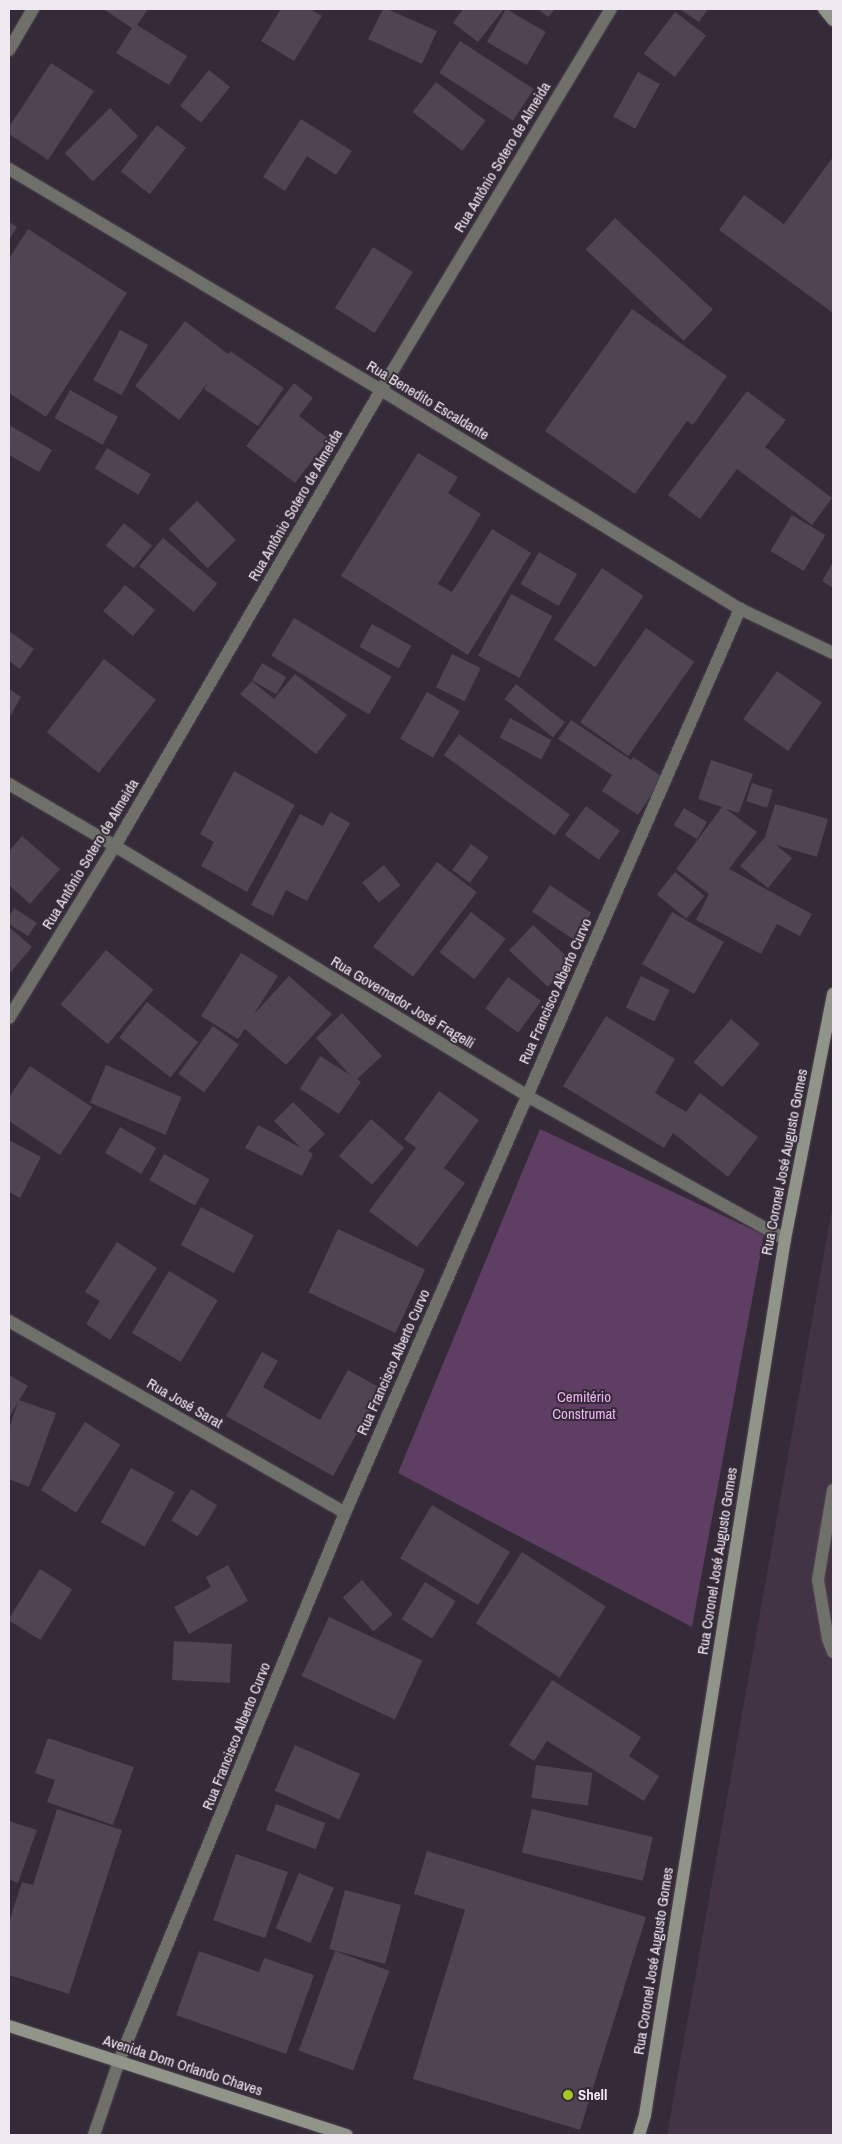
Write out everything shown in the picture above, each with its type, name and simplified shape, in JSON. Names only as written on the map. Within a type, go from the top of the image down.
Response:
[{"type":"street","points":[[9,50],[33,9]]},
{"type":"street","name":"Rua Antônio Sotero de Almeida","points":[[9,1018],[116,846],[380,390],[611,9]]},
{"type":"street","points":[[824,9],[833,20]]},
{"type":"street","name":"Rua Benedito Escaldante","points":[[9,169],[380,390],[740,610],[833,654]]},
{"type":"street","name":"Rua Francisco Alberto Curvo","points":[[94,2135],[119,2061],[346,1513],[740,610]]},
{"type":"street","name":"Rua Governador José Fragelli","points":[[9,784],[116,846],[527,1096],[785,1239]]},
{"type":"street","name":"Rua Coronel José Augusto Gomes","points":[[639,2135],[648,2096],[785,1239],[833,994]]},
{"type":"street","name":"Rua José Sarat","points":[[9,1321],[346,1513]]},
{"type":"street","points":[[833,1490],[818,1580],[828,1640],[833,1652]]},
{"type":"street","name":"Avenida Dom Orlando Chaves","points":[[9,2026],[347,2135]]},
{"type":"shaded area","points":[[833,1203],[833,2135],[667,2135]]},
{"type":"green space","name":"Cemitério Construmat","points":[[540,1129],[764,1235],[692,1627],[398,1473]]},
{"type":"building","points":[[103,9],[148,9],[137,25],[187,56],[169,85],[116,53],[132,28]]},
{"type":"building","points":[[281,9],[310,9],[322,16],[294,61],[261,41]]},
{"type":"building","points":[[383,9],[387,9],[437,31],[422,64],[368,39]]},
{"type":"building","points":[[463,9],[504,9],[478,42],[453,23]]},
{"type":"building","points":[[506,9],[546,32],[527,65],[487,42]]},
{"type":"building","points":[[538,9],[555,9],[548,17]]},
{"type":"building","points":[[679,9],[708,9],[699,22]]},
{"type":"building","points":[[675,12],[706,35],[675,77],[644,54]]},
{"type":"building","points":[[460,41],[534,89],[513,121],[439,73]]},
{"type":"building","points":[[51,63],[94,91],[48,160],[9,134],[9,127]]},
{"type":"building","points":[[209,70],[230,87],[201,123],[180,106]]},
{"type":"building","points":[[638,72],[660,84],[635,129],[613,117]]},
{"type":"building","points":[[436,82],[486,121],[462,151],[413,112]]},
{"type":"building","points":[[110,108],[138,136],[93,182],[65,153]]},
{"type":"building","points":[[301,119],[352,151],[336,175],[307,156],[285,191],[263,177]]},
{"type":"building","points":[[157,125],[186,148],[150,194],[121,171]]},
{"type":"building","points":[[833,157],[833,313],[719,230],[744,195],[784,224]]},
{"type":"building","points":[[615,218],[713,309],[684,341],[586,249]]},
{"type":"building","points":[[9,222],[17,227],[9,240]]},
{"type":"building","points":[[28,229],[127,293],[46,417],[9,393],[9,259]]},
{"type":"building","points":[[373,247],[413,272],[375,333],[335,308]]},
{"type":"building","points":[[632,309],[727,376],[693,425],[687,421],[635,494],[545,431]]},
{"type":"building","points":[[185,321],[228,354],[230,351],[284,388],[258,426],[204,389],[209,381],[179,420],[135,386]]},
{"type":"building","points":[[120,330],[148,345],[121,395],[93,380]]},
{"type":"building","points":[[294,383],[313,398],[299,416],[329,439],[295,483],[246,446]]},
{"type":"building","points":[[70,390],[118,417],[103,445],[54,418]]},
{"type":"building","points":[[747,391],[786,420],[765,447],[832,498],[812,525],[737,469],[700,519],[668,495]]},
{"type":"building","points":[[9,425],[52,450],[39,472],[9,455]]},
{"type":"building","points":[[107,448],[151,474],[138,495],[95,469]]},
{"type":"building","points":[[418,453],[458,477],[448,493],[481,514],[438,584],[452,592],[492,529],[531,553],[468,655],[341,576]]},
{"type":"building","points":[[197,501],[236,540],[208,568],[169,529]]},
{"type":"building","points":[[792,515],[825,535],[804,571],[770,551]]},
{"type":"building","points":[[124,523],[152,546],[134,568],[106,546]]},
{"type":"building","points":[[163,538],[217,584],[194,612],[139,566]]},
{"type":"building","points":[[539,552],[577,574],[559,606],[520,584]]},
{"type":"building","points":[[833,562],[833,588],[822,581]]},
{"type":"building","points":[[602,568],[643,596],[595,667],[554,639]]},
{"type":"building","points":[[125,585],[155,610],[133,636],[103,611]]},
{"type":"building","points":[[511,594],[552,616],[520,678],[478,656]]},
{"type":"building","points":[[294,618],[392,677],[369,714],[271,656]]},
{"type":"building","points":[[372,624],[411,646],[399,669],[359,647]]},
{"type":"building","points":[[646,628],[694,662],[628,756],[580,722]]},
{"type":"building","points":[[9,631],[34,649],[20,669],[9,661]]},
{"type":"building","points":[[452,654],[481,668],[465,701],[436,687]]},
{"type":"building","points":[[104,659],[156,700],[99,773],[47,732]]},
{"type":"building","points":[[262,663],[286,677],[276,694],[252,680]]},
{"type":"building","points":[[777,671],[822,703],[788,751],[743,719]]},
{"type":"building","points":[[295,674],[347,715],[316,754],[240,694],[252,681],[274,699]]},
{"type":"building","points":[[516,684],[565,722],[553,737],[504,699]]},
{"type":"building","points":[[9,689],[21,697],[9,718]]},
{"type":"building","points":[[427,692],[460,711],[433,758],[400,739]]},
{"type":"building","points":[[510,718],[551,740],[541,759],[500,737]]},
{"type":"building","points":[[571,720],[631,760],[633,757],[663,777],[638,815],[602,791],[612,775],[558,739]]},
{"type":"building","points":[[459,734],[570,815],[555,836],[444,755]]},
{"type":"building","points":[[711,760],[753,774],[739,813],[726,809],[757,832],[729,869],[812,914],[800,936],[777,924],[761,954],[696,920],[709,894],[676,869],[722,807],[698,799]]},
{"type":"building","points":[[234,771],[295,805],[247,892],[201,866],[214,842],[200,834]]},
{"type":"building","points":[[752,783],[773,790],[767,808],[746,801]]},
{"type":"building","points":[[775,804],[828,819],[817,857],[776,845],[792,858],[768,888],[740,866],[765,837]]},
{"type":"building","points":[[586,806],[620,831],[599,860],[565,835]]},
{"type":"building","points":[[684,808],[707,822],[697,839],[674,825]]},
{"type":"building","points":[[330,812],[350,823],[307,901],[286,890],[273,916],[251,905],[300,814],[323,826]]},
{"type":"building","points":[[22,836],[60,869],[30,904],[9,885],[9,851]]},
{"type":"building","points":[[471,844],[489,857],[470,883],[452,870]]},
{"type":"building","points":[[437,862],[477,892],[413,977],[373,947]]},
{"type":"building","points":[[384,865],[400,885],[379,903],[362,883]]},
{"type":"building","points":[[675,872],[705,896],[686,918],[657,895]]},
{"type":"building","points":[[550,885],[591,913],[574,939],[532,912]]},
{"type":"building","points":[[14,908],[37,923],[28,936],[9,924],[9,917]]},
{"type":"building","points":[[471,912],[506,939],[474,979],[440,952]]},
{"type":"building","points":[[672,912],[724,942],[694,994],[642,964]]},
{"type":"building","points":[[533,925],[572,961],[548,987],[509,951]]},
{"type":"building","points":[[9,927],[32,947],[9,974]]},
{"type":"building","points":[[106,950],[153,990],[108,1044],[60,1004]]},
{"type":"building","points":[[241,953],[278,976],[254,1014],[289,976],[332,1014],[286,1065],[245,1029],[238,1039],[201,1016]]},
{"type":"building","points":[[641,976],[670,990],[654,1021],[626,1007]]},
{"type":"building","points":[[508,977],[541,1001],[518,1033],[485,1009]]},
{"type":"building","points":[[147,1002],[198,1042],[171,1077],[119,1037]]},
{"type":"building","points":[[342,1013],[382,1056],[357,1079],[361,1082],[339,1114],[300,1089],[320,1056],[350,1075],[316,1038]]},
{"type":"building","points":[[606,1016],[675,1059],[655,1093],[686,1112],[700,1093],[758,1137],[728,1177],[673,1133],[664,1148],[563,1086]]},
{"type":"building","points":[[731,1019],[760,1044],[722,1087],[694,1062]]},
{"type":"building","points":[[213,1026],[239,1045],[204,1093],[178,1074]]},
{"type":"building","points":[[106,1065],[181,1097],[165,1135],[90,1103]]},
{"type":"building","points":[[30,1066],[92,1107],[60,1155],[9,1121],[9,1097]]},
{"type":"building","points":[[439,1091],[479,1120],[444,1168],[465,1183],[417,1247],[369,1211],[416,1148],[404,1139]]},
{"type":"building","points":[[293,1102],[325,1134],[308,1151],[313,1154],[302,1176],[245,1148],[258,1125],[301,1148],[274,1121]]},
{"type":"building","points":[[371,1119],[404,1148],[372,1185],[339,1156]]},
{"type":"building","points":[[120,1127],[156,1148],[141,1174],[105,1153]]},
{"type":"building","points":[[9,1140],[41,1157],[20,1198],[9,1192]]},
{"type":"building","points":[[164,1154],[209,1179],[195,1205],[149,1180]]},
{"type":"building","points":[[201,1207],[254,1235],[234,1273],[181,1245]]},
{"type":"building","points":[[338,1229],[425,1270],[395,1333],[308,1292]]},
{"type":"building","points":[[117,1242],[157,1268],[110,1340],[86,1324],[100,1301],[85,1292]]},
{"type":"building","points":[[169,1271],[218,1300],[181,1362],[132,1333]]},
{"type":"building","points":[[262,1352],[278,1361],[263,1387],[320,1420],[348,1370],[382,1389],[333,1476],[226,1416]]},
{"type":"building","points":[[9,1375],[28,1386],[19,1400],[56,1413],[29,1487],[9,1479],[9,1428],[18,1402],[9,1418]]},
{"type":"building","points":[[85,1422],[120,1445],[76,1513],[41,1490]]},
{"type":"building","points":[[131,1468],[175,1492],[145,1546],[101,1522]]},
{"type":"building","points":[[191,1489],[217,1505],[198,1537],[171,1520]]},
{"type":"building","points":[[432,1505],[510,1552],[478,1605],[400,1558]]},
{"type":"building","points":[[522,1552],[606,1606],[560,1678],[476,1623]]},
{"type":"building","points":[[228,1565],[248,1601],[189,1634],[174,1607],[211,1587],[206,1577]]},
{"type":"building","points":[[40,1569],[72,1589],[40,1640],[9,1620]]},
{"type":"building","points":[[362,1580],[393,1614],[373,1632],[343,1597]]},
{"type":"building","points":[[425,1582],[456,1601],[432,1638],[402,1619]]},
{"type":"building","points":[[329,1617],[422,1661],[395,1719],[302,1676]]},
{"type":"building","points":[[174,1641],[232,1644],[230,1683],[172,1680]]},
{"type":"building","points":[[552,1680],[641,1737],[629,1756],[659,1776],[644,1801],[547,1741],[534,1761],[509,1745]]},
{"type":"building","points":[[48,1738],[134,1767],[113,1825],[47,1802],[55,1780],[35,1773]]},
{"type":"building","points":[[295,1745],[360,1774],[340,1820],[275,1791]]},
{"type":"building","points":[[536,1765],[592,1773],[588,1806],[531,1798]]},
{"type":"building","points":[[276,1804],[325,1823],[315,1849],[266,1830]]},
{"type":"building","points":[[57,1809],[122,1830],[69,1994],[9,1975],[9,1922],[22,1882],[33,1885]]},
{"type":"building","points":[[532,1809],[653,1837],[643,1881],[522,1853]]},
{"type":"building","points":[[9,1821],[37,1830],[18,1883],[9,1879]]},
{"type":"building","points":[[427,1851],[646,1917],[580,2130],[413,2079],[465,1910],[414,1894]]},
{"type":"building","points":[[236,1854],[288,1872],[265,1938],[213,1920]]},
{"type":"building","points":[[299,1873],[334,1888],[311,1943],[276,1928]]},
{"type":"building","points":[[345,1890],[401,1905],[385,1964],[329,1949]]},
{"type":"building","points":[[199,1951],[259,1972],[264,1958],[314,1975],[286,2054],[176,2015]]},
{"type":"building","points":[[335,1951],[390,1971],[353,2070],[299,2051]]},
{"type":"place","name":"Shell","points":[[568,2095]]}]
